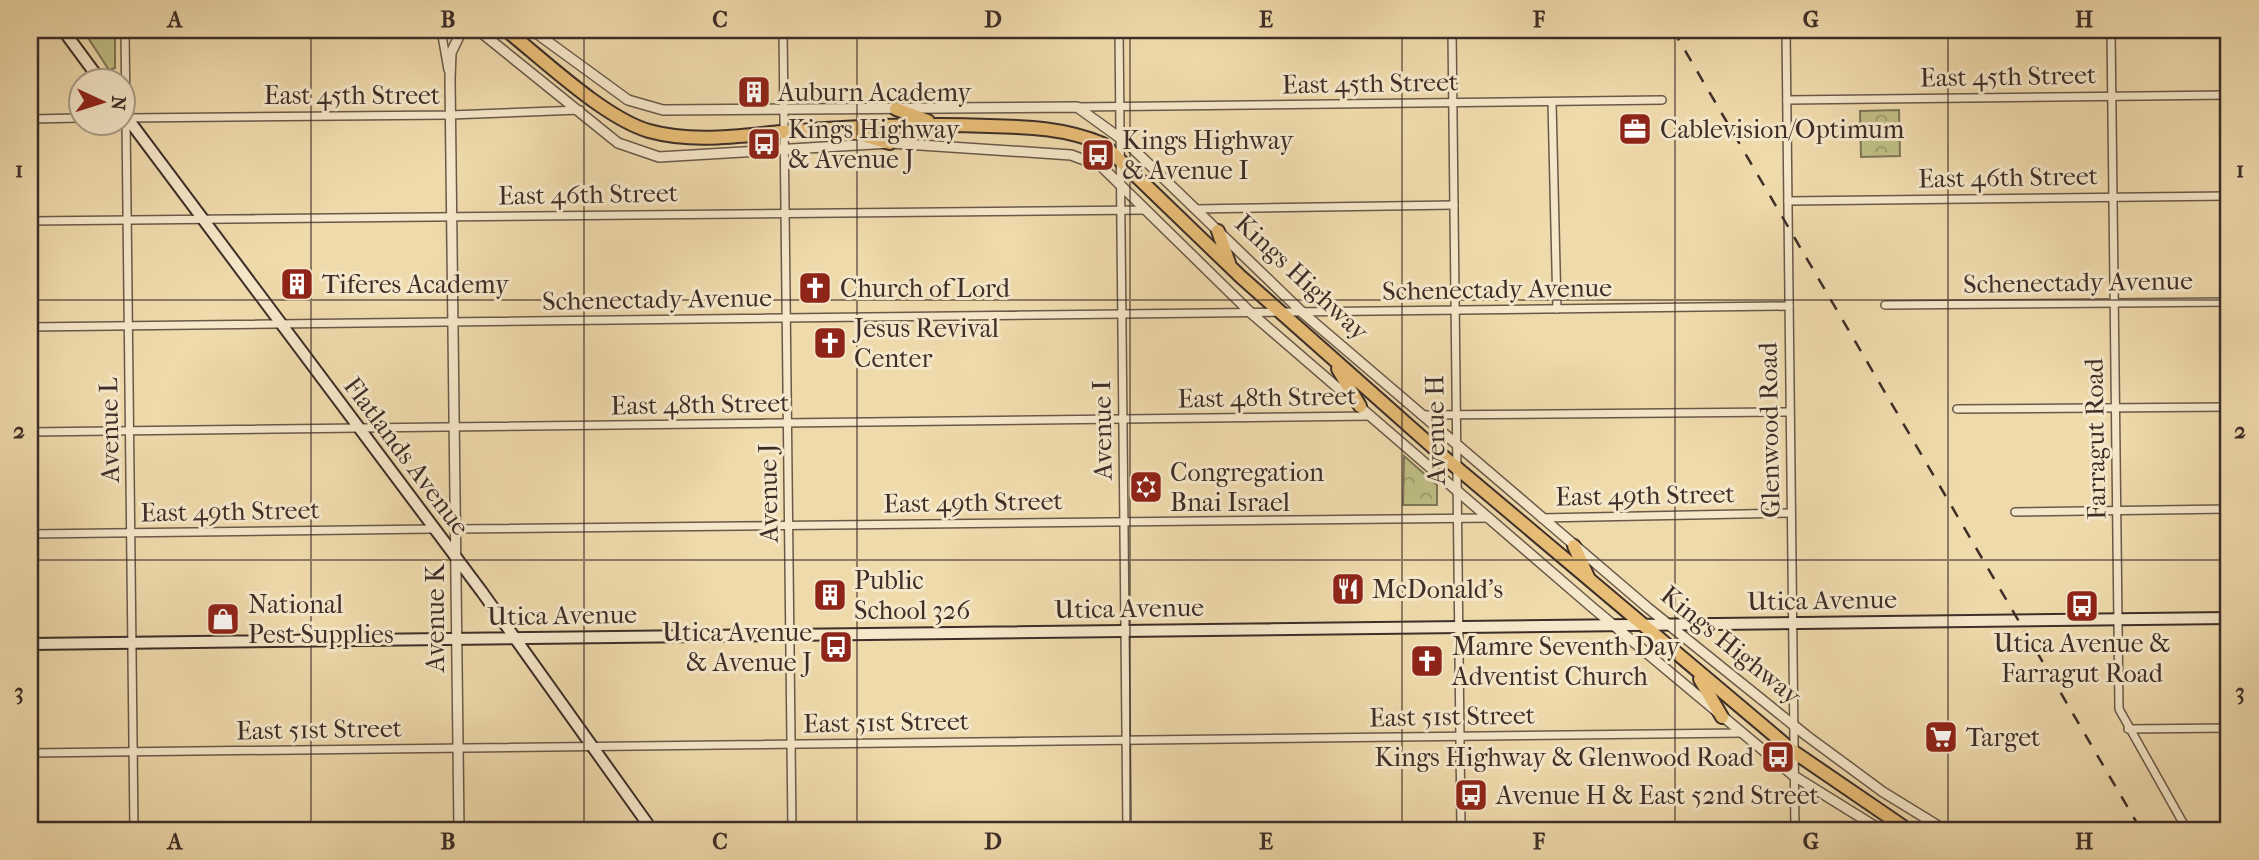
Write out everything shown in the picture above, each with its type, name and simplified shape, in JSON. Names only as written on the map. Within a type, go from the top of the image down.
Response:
[{"type":"main road","points":[[63,30],[90,66]]},
{"type":"main road","name":"Kings Highway","points":[[506,30],[617,117],[648,131],[691,138],[938,124],[1065,130],[1103,144],[1280,313],[1457,467],[1794,752],[1904,830]]},
{"type":"main road","points":[[896,109],[938,124]]},
{"type":"main road","points":[[838,128],[890,143]]},
{"type":"main road","name":"Flatlands Avenue","points":[[136,132],[456,558],[652,830]]},
{"type":"main road","points":[[1218,231],[1230,267]]},
{"type":"main road","points":[[1333,360],[1360,406]]},
{"type":"main road","points":[[1574,546],[1590,580]]},
{"type":"main road","name":"Utica Avenue","points":[[30,644],[2229,618]]},
{"type":"main road","points":[[1695,669],[1723,717]]},
{"type":"street","name":"Avenue L","points":[[125,30],[125,66]]},
{"type":"street","points":[[441,30],[443,54],[450,79]]},
{"type":"street","name":"Avenue K","points":[[459,830],[450,79],[451,53],[462,30]]},
{"type":"street","points":[[478,30],[581,110],[618,143],[659,157],[890,143],[1071,155],[1101,166],[1120,181],[1251,313],[1613,625],[1794,776],[1881,830]]},
{"type":"street","points":[[532,30],[628,100],[663,110],[1077,107]]},
{"type":"street","name":"Avenue J","points":[[783,30],[792,830]]},
{"type":"street","name":"Avenue I","points":[[1119,30],[1128,830]]},
{"type":"street","name":"Avenue H","points":[[1452,30],[1461,830]]},
{"type":"street","name":"Glenwood Road","points":[[1786,30],[1795,830]]},
{"type":"street","name":"Farragut Road","points":[[2111,30],[2119,709],[2187,830]]},
{"type":"street","name":"East 45th Street","points":[[1787,100],[2229,95]]},
{"type":"street","name":"East 45th Street","points":[[1077,107],[1662,100]]},
{"type":"street","points":[[1552,102],[1557,309]]},
{"type":"street","name":"Kings Highway","points":[[1077,107],[1120,137],[1303,313],[1574,546],[1794,726],[1883,792],[1945,830]]},
{"type":"street","name":"East 45th Street","points":[[136,116],[450,115],[581,110]]},
{"type":"street","points":[[30,119],[66,118]]},
{"type":"street","name":"Avenue L","points":[[125,136],[134,830]]},
{"type":"street","name":"East 46th Street","points":[[1788,201],[2229,197]]},
{"type":"street","points":[[1195,209],[1454,205]]},
{"type":"street","name":"East 46th Street","points":[[30,221],[1146,210]]},
{"type":"street","name":"Schenectady Avenue","points":[[1885,305],[2229,302]]},
{"type":"street","name":"Schenectady Avenue","points":[[30,327],[1789,306]]},
{"type":"street","points":[[1957,409],[2229,407]]},
{"type":"street","points":[[1421,415],[1790,412]]},
{"type":"street","name":"East 48th Street","points":[[30,432],[1372,416]]},
{"type":"street","points":[[2015,512],[2229,509]]},
{"type":"street","name":"East 49th Street","points":[[1541,518],[1791,513]]},
{"type":"street","name":"East 49th Street","points":[[456,529],[1491,519]]},
{"type":"street","name":"East 49th Street","points":[[30,534],[432,529]]},
{"type":"street","points":[[2128,729],[2229,728]]},
{"type":"street","name":"East 51st Street","points":[[30,753],[1742,733]]},
{"type":"street","points":[[2187,830],[2229,830]]},
{"type":"green space","points":[[83,30],[115,30],[115,66],[106,66]]},
{"type":"green space","points":[[1899,110],[1900,156],[1861,157],[1860,111]]},
{"type":"green space","points":[[1404,456],[1437,485],[1437,505],[1403,505]]},
{"type":"railway","points":[[1673,30],[2141,830]]},
{"type":"place","name":"Auburn Academy","points":[[754,92]]},
{"type":"place","name":"Cablevision/Optimum","points":[[1635,129]]},
{"type":"place","name":"Kings Highway & Avenue J","points":[[764,144]]},
{"type":"place","name":"Kings Highway & Avenue I","points":[[1098,155]]},
{"type":"place","name":"Tiferes Academy","points":[[297,284]]},
{"type":"place","name":"Church of Lord","points":[[815,288]]},
{"type":"place","name":"Jesus Revival Center","points":[[830,343]]},
{"type":"place","name":"Congregation Bnai Israel","points":[[1146,487]]},
{"type":"place","name":"McDonald's","points":[[1348,589]]},
{"type":"place","name":"Public School 326","points":[[830,595]]},
{"type":"place","name":"Utica Avenue & Farragut Road","points":[[2082,606]]},
{"type":"place","name":"National Pest Supplies","points":[[223,619]]},
{"type":"place","name":"Utica Avenue & Avenue J","points":[[836,647]]},
{"type":"place","name":"Mamre Seventh Day Adventist Church","points":[[1427,661]]},
{"type":"place","name":"Target","points":[[1941,737]]},
{"type":"place","name":"Kings Highway & Glenwood Road","points":[[1778,757]]},
{"type":"place","name":"Avenue H & East 52nd Street","points":[[1471,795]]}]
